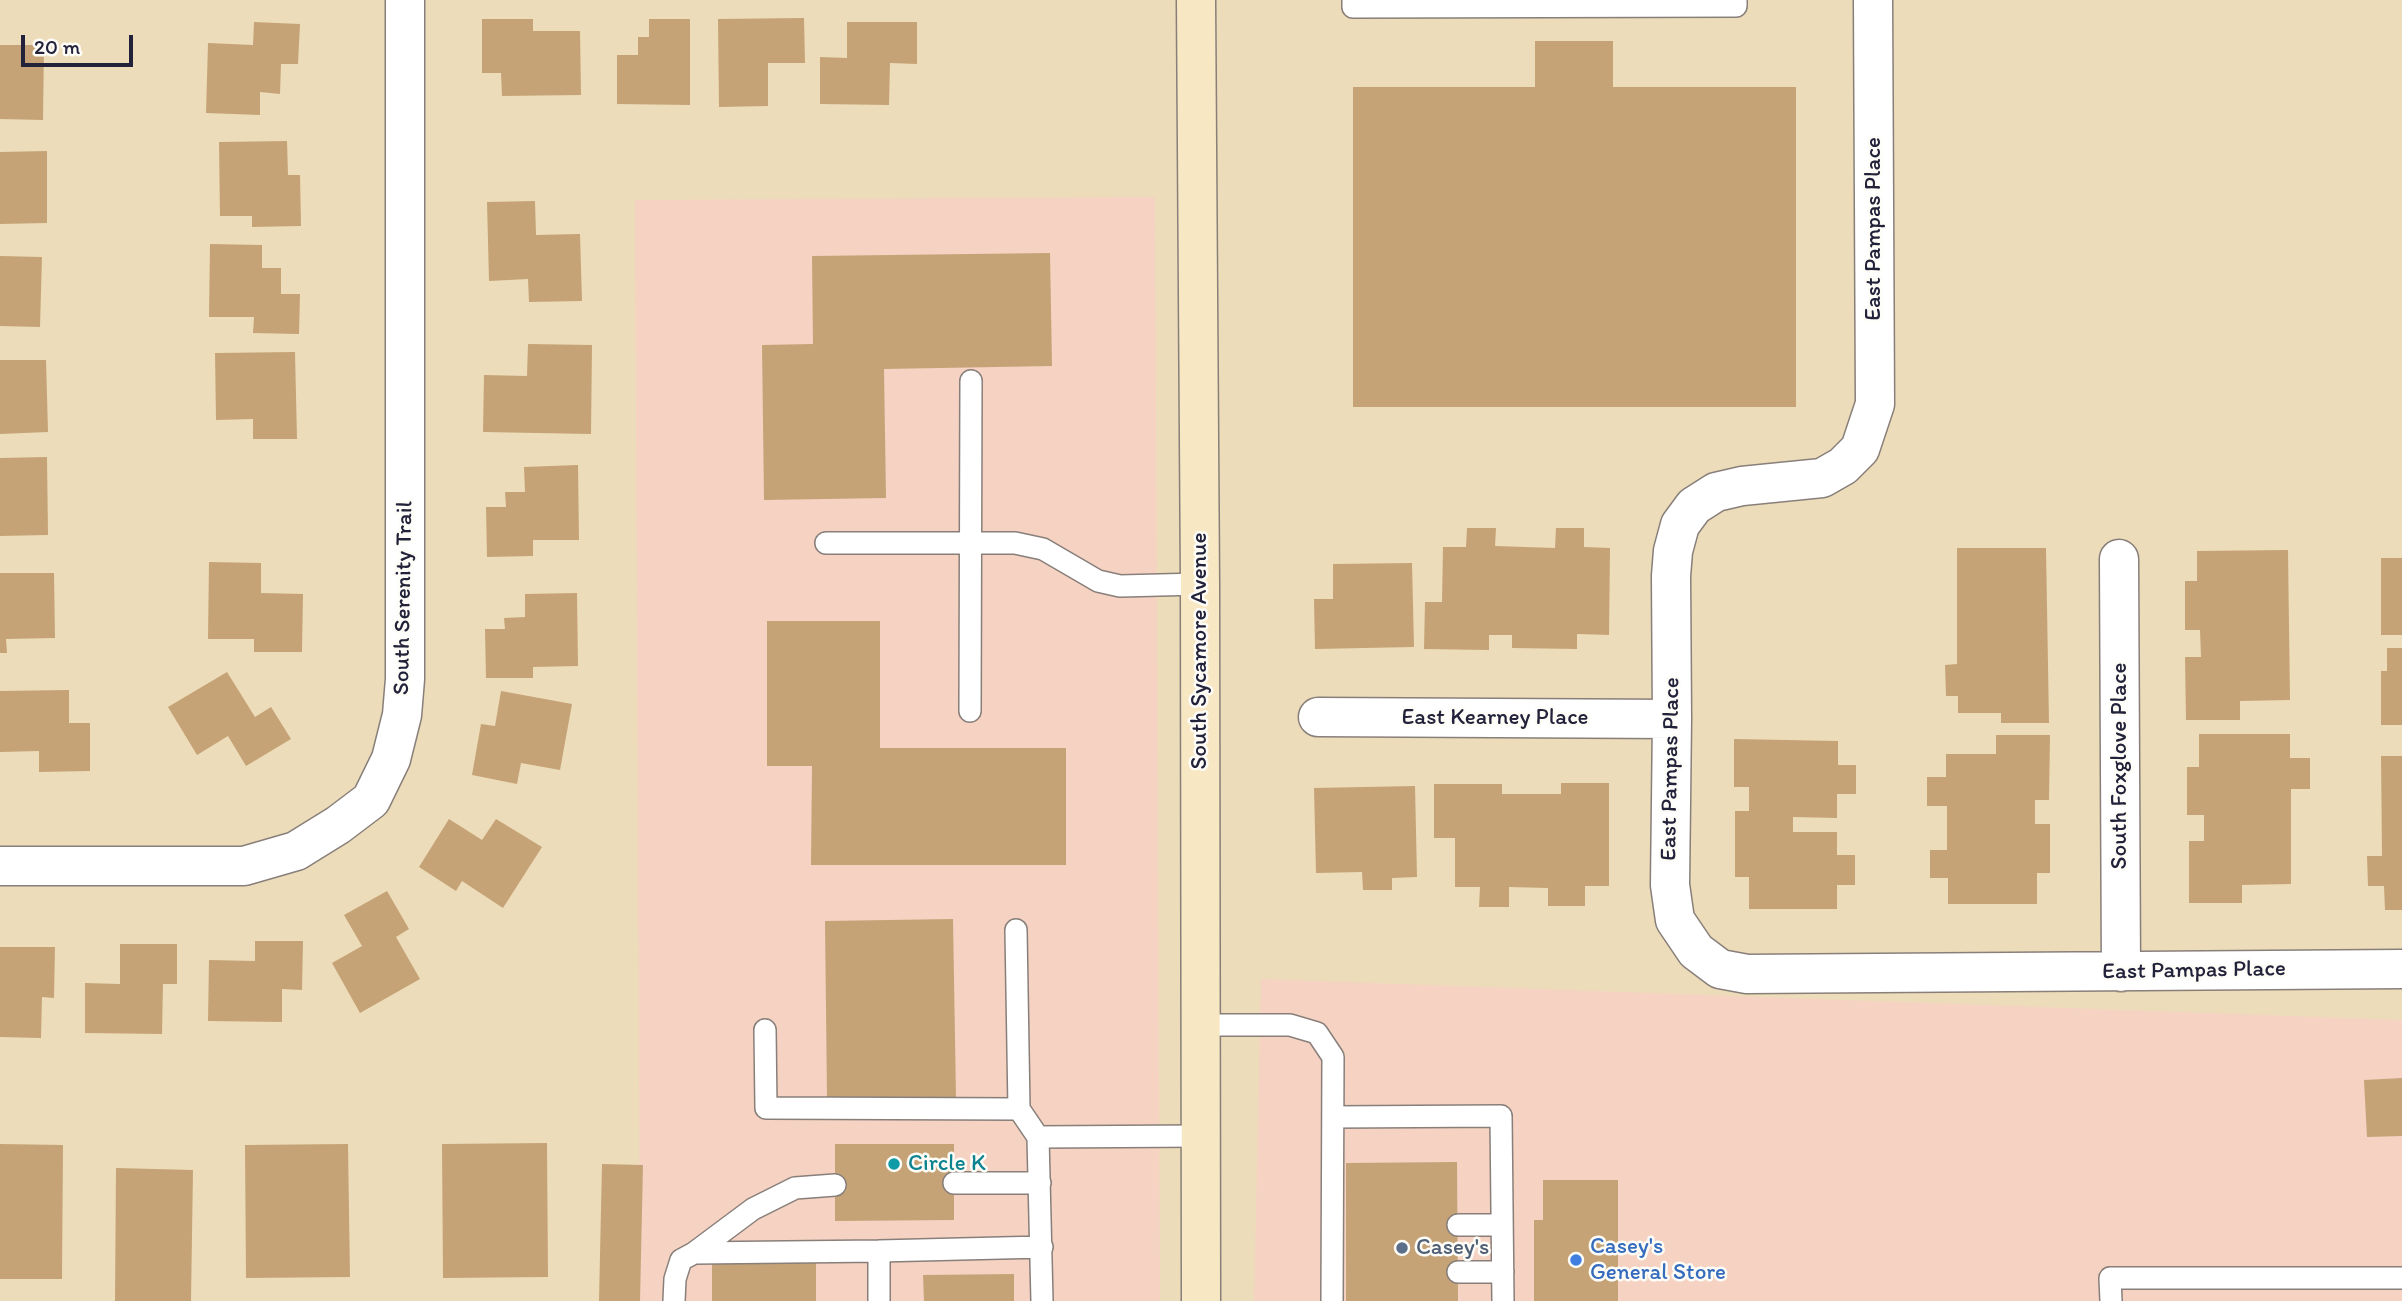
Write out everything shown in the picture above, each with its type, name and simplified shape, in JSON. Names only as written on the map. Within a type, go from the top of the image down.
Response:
[{"type":"main road","name":"South Sycamore Avenue","points":[[1196,0],[1201,1301]]},
{"type":"street","name":"South Serenity Trail","points":[[0,866],[244,866],[296,851],[338,825],[371,800],[391,759],[402,715],[405,679],[405,0]]},
{"type":"street","name":"East Pampas Place","points":[[1873,0],[1875,404],[1860,449],[1843,466],[1822,478],[1742,486],[1716,492],[1694,506],[1680,525],[1673,551],[1671,576],[1670,884],[1675,920],[1696,951],[1720,969],[1747,974],[2402,969]]},
{"type":"street","name":"South Foxglove Place","points":[[2119,559],[2121,972]]},
{"type":"street","name":"East Kearney Place","points":[[1318,717],[1672,719]]},
{"type":"lane","points":[[1353,0],[1353,7],[1736,6],[1736,0]]},
{"type":"lane","points":[[970,711],[971,381]]},
{"type":"lane","points":[[826,543],[1015,543],[1042,549],[1098,581],[1120,586],[1200,584]]},
{"type":"lane","points":[[1016,930],[1019,1109],[1038,1137],[1042,1301]]},
{"type":"lane","points":[[1200,1025],[1290,1025],[1317,1033],[1334,1057],[1333,1117],[1339,1274],[1332,1301]]},
{"type":"lane","points":[[765,1030],[766,1108],[1019,1109]]},
{"type":"lane","points":[[1333,1117],[1501,1116],[1503,1301]]},
{"type":"lane","points":[[1038,1137],[1202,1136]]},
{"type":"lane","points":[[954,1183],[1040,1183]]},
{"type":"lane","points":[[674,1301],[681,1260],[753,1209],[795,1188],[835,1185]]},
{"type":"lane","points":[[1458,1224],[1503,1224]]},
{"type":"lane","points":[[694,1252],[1042,1247]]},
{"type":"lane","points":[[879,1251],[879,1301]]},
{"type":"lane","points":[[1458,1272],[1503,1272]]},
{"type":"lane","points":[[2111,1301],[2110,1278],[2402,1278]]},
{"type":"shaded area","points":[[1155,197],[1160,1301],[640,1301],[635,200]]},
{"type":"shaded area","points":[[1261,979],[2402,1020],[2402,1301],[1254,1301]]},
{"type":"building","points":[[804,18],[805,63],[768,63],[768,106],[719,107],[718,19]]},
{"type":"building","points":[[482,19],[533,19],[533,31],[580,31],[581,95],[502,96],[501,73],[482,73]]},
{"type":"building","points":[[649,19],[690,19],[690,105],[617,104],[617,55],[638,55],[638,37],[649,37]]},
{"type":"building","points":[[254,22],[300,24],[298,64],[281,64],[280,94],[260,92],[260,115],[206,113],[208,43],[253,45]]},
{"type":"building","points":[[847,22],[917,22],[917,64],[890,63],[889,105],[820,104],[820,57],[847,58]]},
{"type":"building","points":[[1535,41],[1613,41],[1613,87],[1796,87],[1796,407],[1353,407],[1353,87],[1535,87]]},
{"type":"building","points":[[0,45],[44,45],[43,120],[0,119]]},
{"type":"building","points":[[287,141],[288,175],[300,175],[301,226],[252,227],[252,216],[220,216],[219,142]]},
{"type":"building","points":[[47,151],[47,223],[0,224],[0,152]]},
{"type":"building","points":[[535,201],[536,235],[580,234],[582,301],[529,302],[528,279],[489,281],[487,202]]},
{"type":"building","points":[[210,244],[262,245],[262,268],[281,268],[281,294],[300,294],[299,334],[253,333],[254,317],[209,317]]},
{"type":"building","points":[[1050,253],[1052,366],[884,369],[886,498],[764,500],[762,345],[813,344],[812,256]]},
{"type":"building","points":[[0,256],[42,257],[40,327],[0,326]]},
{"type":"building","points":[[528,344],[592,345],[591,434],[483,432],[484,375],[527,376]]},
{"type":"building","points":[[295,352],[297,439],[253,439],[253,419],[216,420],[215,353]]},
{"type":"building","points":[[0,360],[46,360],[48,432],[0,434]]},
{"type":"building","points":[[47,457],[48,535],[0,536],[0,458]]},
{"type":"building","points":[[578,465],[579,540],[533,540],[533,556],[487,557],[486,507],[506,507],[505,492],[525,492],[524,467]]},
{"type":"building","points":[[1467,528],[1496,528],[1495,546],[1555,548],[1556,528],[1584,528],[1584,547],[1610,548],[1609,635],[1577,634],[1577,649],[1512,648],[1512,635],[1489,635],[1489,650],[1424,649],[1425,602],[1442,602],[1443,547],[1466,547]]},
{"type":"building","points":[[1957,548],[2046,548],[2049,723],[2001,723],[2001,713],[1958,713],[1958,696],[1946,696],[1945,665],[1957,664]]},
{"type":"building","points":[[2288,550],[2290,700],[2240,701],[2240,720],[2186,720],[2185,657],[2201,657],[2200,630],[2185,630],[2185,581],[2197,581],[2197,551]]},
{"type":"building","points":[[2381,558],[2402,558],[2402,635],[2381,635]]},
{"type":"building","points":[[209,562],[261,563],[261,593],[303,594],[302,652],[254,652],[254,639],[208,639]]},
{"type":"building","points":[[1412,563],[1414,647],[1315,649],[1314,599],[1333,599],[1333,564]]},
{"type":"building","points":[[0,573],[54,573],[55,638],[6,639],[7,653],[0,653]]},
{"type":"building","points":[[577,593],[578,666],[533,667],[533,678],[486,678],[485,629],[505,629],[504,618],[525,617],[525,594]]},
{"type":"building","points":[[767,621],[880,621],[880,748],[1066,748],[1066,865],[811,865],[812,766],[767,766]]},
{"type":"building","points":[[2387,648],[2402,648],[2402,725],[2381,725],[2381,671],[2387,671]]},
{"type":"building","points":[[227,672],[255,717],[271,707],[291,739],[246,766],[228,736],[197,755],[168,707]]},
{"type":"building","points":[[69,690],[69,723],[90,723],[90,771],[39,772],[39,751],[0,752],[0,691]]},
{"type":"building","points":[[501,691],[572,704],[560,770],[521,763],[517,784],[472,775],[481,724],[495,726]]},
{"type":"building","points":[[2199,734],[2290,734],[2290,758],[2310,758],[2310,789],[2291,789],[2291,884],[2242,885],[2242,903],[2189,903],[2189,841],[2204,841],[2204,815],[2187,815],[2187,767],[2199,767]]},
{"type":"building","points":[[1996,735],[2050,735],[2049,800],[2035,800],[2035,824],[2050,824],[2050,873],[2037,873],[2037,904],[1948,904],[1948,878],[1930,878],[1930,850],[1947,850],[1947,806],[1927,806],[1927,777],[1946,777],[1946,754],[1996,754]]},
{"type":"building","points":[[1734,739],[1838,741],[1838,765],[1856,765],[1856,794],[1837,794],[1837,818],[1793,817],[1793,832],[1837,832],[1837,855],[1855,855],[1855,885],[1837,885],[1837,909],[1749,909],[1749,877],[1735,877],[1735,811],[1749,811],[1749,787],[1734,787]]},
{"type":"building","points":[[2381,756],[2402,756],[2402,910],[2385,910],[2384,886],[2368,886],[2367,856],[2382,856]]},
{"type":"building","points":[[1561,783],[1609,783],[1609,886],[1585,886],[1585,906],[1548,906],[1548,888],[1509,887],[1509,907],[1479,907],[1480,887],[1455,887],[1455,838],[1434,838],[1434,784],[1502,784],[1502,794],[1561,794]]},
{"type":"building","points":[[1415,786],[1417,877],[1392,878],[1392,890],[1363,890],[1362,872],[1316,873],[1314,788]]},
{"type":"building","points":[[449,819],[482,840],[496,819],[542,847],[503,908],[462,881],[456,891],[419,867]]},
{"type":"building","points":[[387,891],[409,929],[396,937],[420,979],[360,1013],[332,963],[362,946],[344,915]]},
{"type":"building","points":[[953,919],[956,1098],[827,1099],[825,921]]},
{"type":"building","points":[[255,941],[303,941],[302,990],[282,989],[282,1022],[208,1021],[209,960],[255,961]]},
{"type":"building","points":[[120,944],[177,944],[177,984],[163,984],[162,1034],[85,1033],[85,983],[120,984]]},
{"type":"building","points":[[0,947],[55,947],[54,998],[42,997],[41,1038],[0,1037]]},
{"type":"building","points":[[2402,1078],[2402,1136],[2367,1137],[2364,1080]]},
{"type":"building","points":[[547,1143],[548,1277],[443,1278],[442,1144]]},
{"type":"building","points":[[0,1144],[63,1145],[62,1279],[0,1279]]},
{"type":"building","points":[[348,1144],[350,1277],[246,1278],[245,1145]]},
{"type":"building","name":"Circle K","points":[[835,1144],[954,1144],[954,1220],[835,1221]]},
{"type":"building","name":"Casey's","points":[[1457,1162],[1458,1301],[1346,1301],[1346,1163]]},
{"type":"building","points":[[602,1164],[643,1165],[640,1301],[599,1301]]},
{"type":"building","points":[[116,1168],[193,1170],[191,1301],[115,1301]]},
{"type":"building","name":"Casey's General Store","points":[[1543,1180],[1618,1180],[1618,1301],[1534,1301],[1534,1220],[1543,1220]]},
{"type":"building","points":[[712,1261],[816,1261],[816,1301],[712,1301]]},
{"type":"building","points":[[1014,1274],[1014,1301],[924,1301],[923,1275]]},
{"type":"place","name":"Circle K","points":[[894,1164]]},
{"type":"place","name":"Casey's","points":[[1402,1248]]},
{"type":"place","name":"Casey's General Store","points":[[1576,1260]]}]
